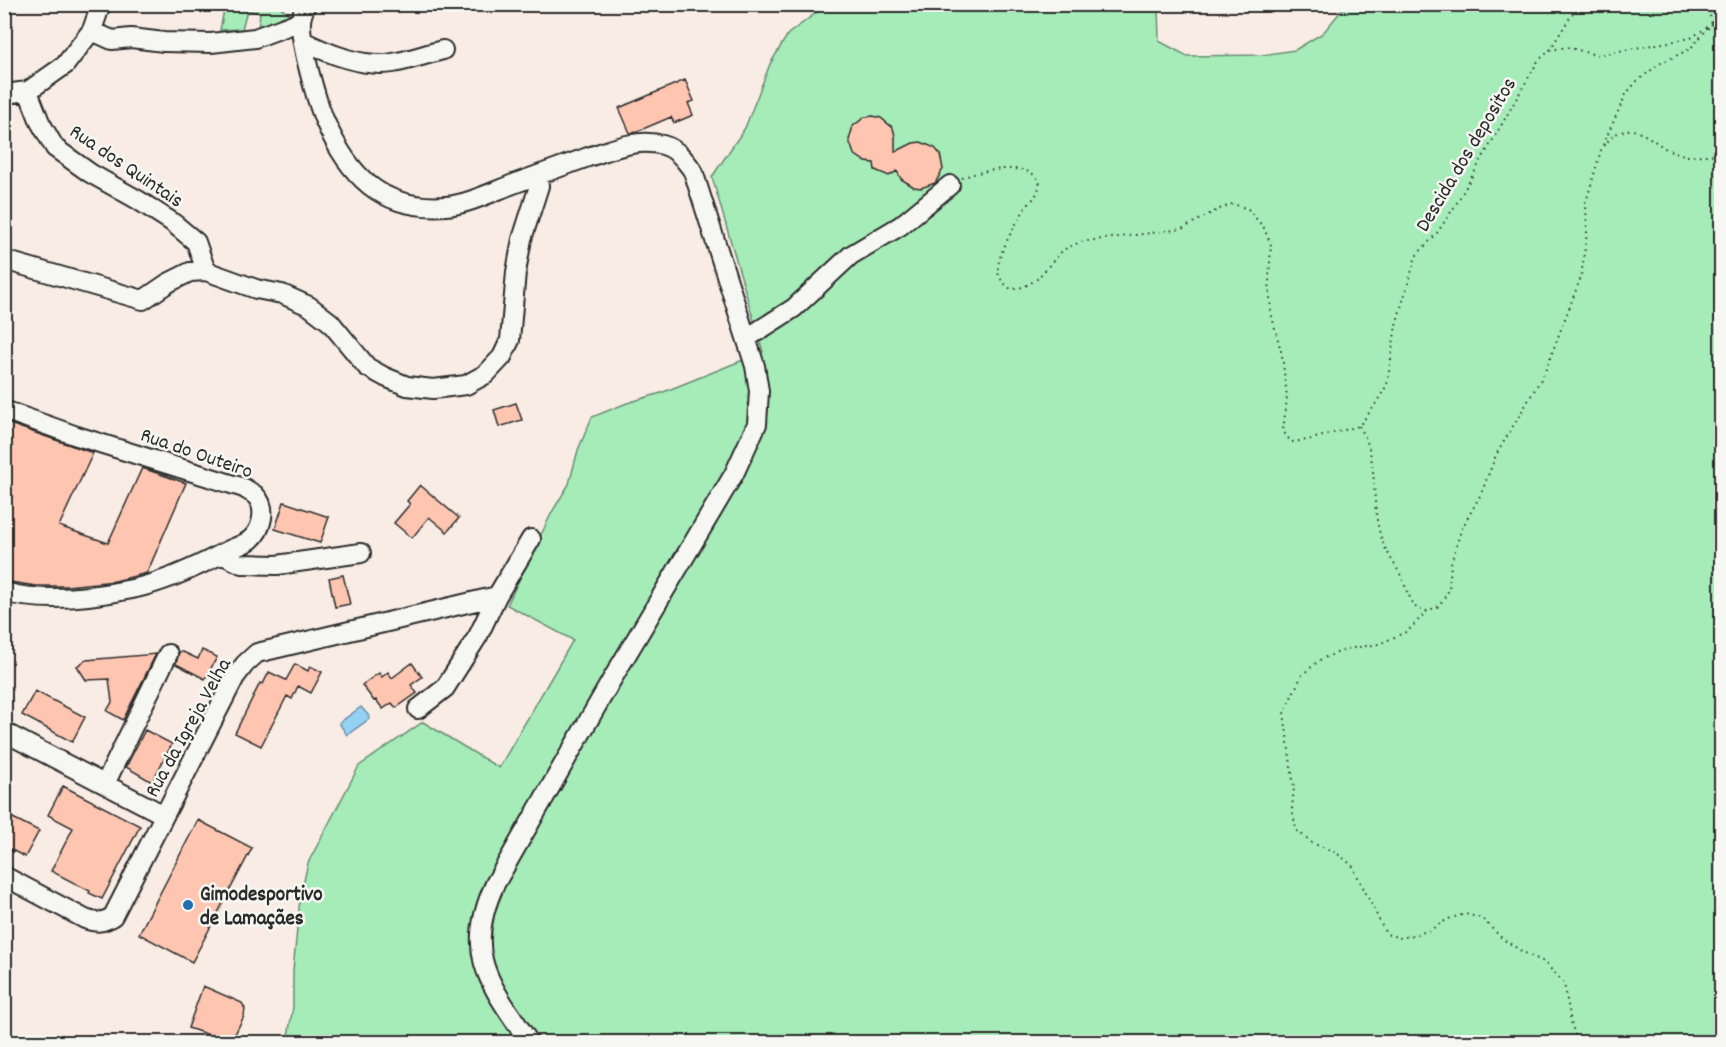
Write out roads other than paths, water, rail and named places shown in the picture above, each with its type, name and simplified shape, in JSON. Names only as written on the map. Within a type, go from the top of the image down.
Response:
[{"type":"street","points":[[4,94],[28,91],[65,65],[92,31],[101,4]]},
{"type":"street","points":[[92,31],[112,40],[131,38],[164,42],[211,43],[255,38],[303,13],[303,41],[323,115],[337,148],[356,174],[374,189],[393,200],[416,206],[448,206],[615,148],[642,142],[665,145],[681,155],[693,171],[755,366],[759,392],[757,424],[734,474],[611,681],[495,884],[484,908],[480,937],[484,968],[497,994],[529,1042]]},
{"type":"street","points":[[303,41],[343,58],[368,62],[391,63],[443,50]]},
{"type":"street","name":"Rua dos Quintais","points":[[28,91],[40,122],[55,148],[90,173],[138,200],[196,242],[206,271]]},
{"type":"street","points":[[4,260],[143,300],[168,283],[190,272],[206,271],[256,289],[282,294],[309,306],[330,322],[367,367],[407,386],[433,389],[466,385],[486,374],[502,357],[510,340],[518,261],[522,239],[539,186],[538,175]]},
{"type":"street","points":[[747,338],[794,308],[851,255],[900,226],[950,185]]},
{"type":"street","name":"Rua do Outeiro","points":[[4,410],[77,436],[244,488],[256,496],[262,510],[261,527],[249,540],[160,583],[129,590],[82,596],[44,597],[4,592]]},
{"type":"street","points":[[418,709],[445,688],[478,636],[497,596],[531,539]]},
{"type":"street","points":[[221,554],[243,564],[277,565],[361,553]]},
{"type":"street","name":"Rua da Igreja Velha","points":[[4,876],[85,919],[96,923],[105,921],[113,916],[235,677],[256,653],[497,596]]},
{"type":"street","points":[[105,784],[168,654]]},
{"type":"street","points":[[4,732],[164,815]]},
{"type":"water","points":[[361,707],[369,719],[347,735],[339,723]]},
{"type":"place","name":"Gimodesportivo de Lamaçães","points":[[188,905]]}]
